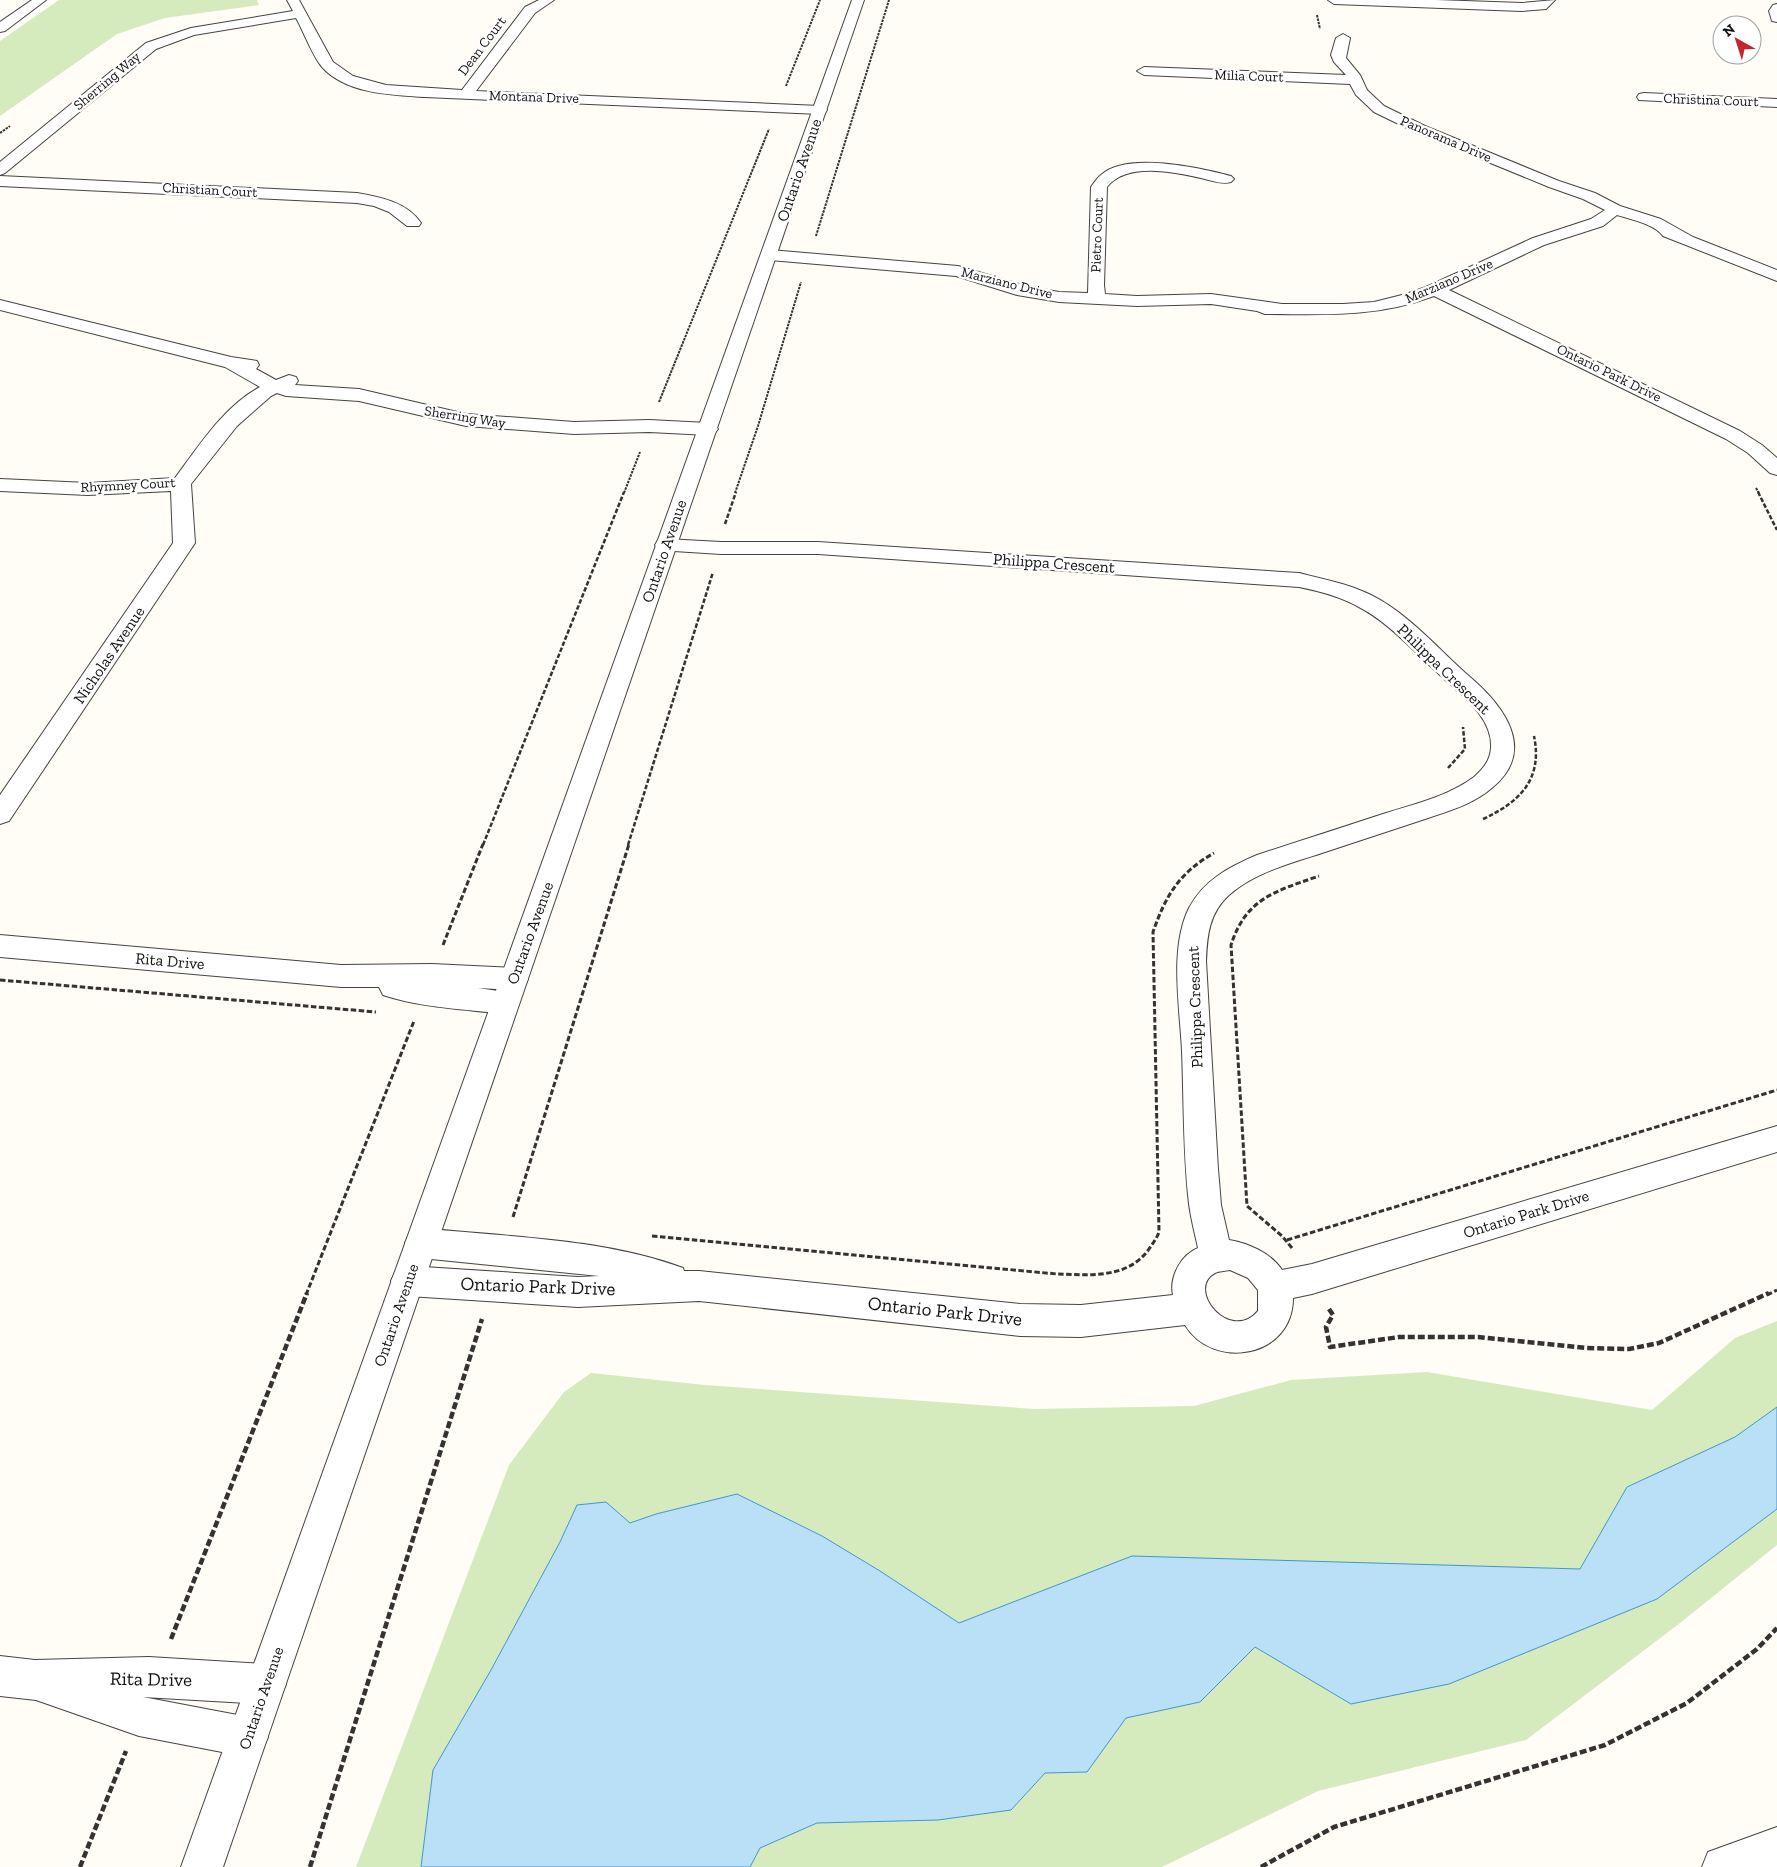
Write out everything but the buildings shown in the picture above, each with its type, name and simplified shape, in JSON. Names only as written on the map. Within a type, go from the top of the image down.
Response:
[{"type":"street","points":[[0,28],[40,0]]},
{"type":"street","name":"Montana Drive","points":[[293,0],[327,64],[346,78],[365,85],[401,91],[820,110]]},
{"type":"street","name":"Dean Court","points":[[467,94],[530,10],[548,0]]},
{"type":"street","name":"Ontario Avenue","points":[[202,1867],[858,0]]},
{"type":"street","points":[[1334,0],[1522,7],[1542,6],[1549,0]]},
{"type":"street","name":"Panorama Drive","points":[[1334,0],[1338,18],[1351,48],[1338,55],[1339,59],[1369,101],[1397,118],[1554,184],[1609,212],[1686,239],[1777,276]]},
{"type":"street","points":[[1777,8],[1774,11],[1777,18]]},
{"type":"street","name":"Sherring Way","points":[[0,170],[151,46],[183,34],[232,25],[301,16]]},
{"type":"street","points":[[1351,48],[1354,78]]},
{"type":"street","name":"Milia Court","points":[[1144,71],[1354,78]]},
{"type":"street","name":"Christina Court","points":[[1644,97],[1777,103]]},
{"type":"street","name":"Pietro Court","points":[[1096,299],[1099,187],[1102,179],[1116,171],[1141,168],[1197,172],[1226,179]]},
{"type":"street","name":"Christian Court","points":[[0,181],[357,198],[383,203],[402,212],[414,223]]},
{"type":"street","name":"Marziano Drive","points":[[768,260],[906,266],[958,271],[1032,292],[1096,299],[1137,301],[1207,311],[1342,310],[1391,304],[1433,289],[1550,237],[1599,221],[1609,212]]},
{"type":"street","name":"Ontario Park Drive","points":[[1433,289],[1733,435],[1755,449],[1777,469]]},
{"type":"street","name":"Sherring Way","points":[[0,306],[231,363],[285,385],[359,395],[466,420],[705,436]]},
{"type":"street","name":"Rhymney Court","points":[[0,485],[88,489],[181,484],[213,442],[229,425],[270,402],[285,385]]},
{"type":"street","name":"Nicholas Avenue","points":[[0,815],[184,543],[181,484]]},
{"type":"street","name":"Philippa Crescent","points":[[668,538],[726,533],[818,548],[1272,577],[1322,586],[1344,592],[1387,615],[1485,705],[1500,733],[1503,749],[1498,765],[1488,779],[1471,791],[1449,802],[1266,862],[1242,872],[1220,886],[1206,902],[1197,918],[1193,938],[1192,961],[1202,1169],[1205,1206],[1216,1256]]},
{"type":"street","name":"Rita Drive","points":[[0,946],[509,991]]},
{"type":"street","name":"Ontario Park Drive","points":[[1274,1287],[1312,1279],[1777,1139]]},
{"type":"street","name":"Ontario Park Drive","points":[[421,1243],[603,1261],[699,1286],[1020,1320],[1081,1321],[1192,1308]]},
{"type":"street","points":[[1216,1256],[1244,1259],[1256,1265],[1267,1275],[1274,1287],[1277,1301],[1275,1314],[1268,1326],[1257,1333],[1243,1337],[1228,1336],[1213,1331],[1200,1321],[1192,1308],[1188,1295],[1188,1281],[1194,1270],[1204,1261],[1216,1256]]},
{"type":"street","name":"Ontario Park Drive","points":[[408,1281],[578,1292],[699,1286]]},
{"type":"street","name":"Rita Drive","points":[[17,1678],[156,1677],[266,1684]]},
{"type":"street","name":"Rita Drive","points":[[17,1678],[139,1716],[248,1737]]},
{"type":"street","points":[[1722,1867],[1777,1848]]},
{"type":"path","points":[[156,1677],[483,842],[562,650],[820,0]]},
{"type":"path","points":[[504,1250],[889,0]]},
{"type":"path","points":[[1444,771],[1458,759],[1465,749],[1464,733],[1460,721]]},
{"type":"path","points":[[1480,820],[1496,814],[1518,798],[1530,785],[1536,764],[1536,741],[1533,733]]},
{"type":"path","points":[[648,1236],[1031,1272],[1093,1274],[1124,1271],[1139,1262],[1159,1232],[1153,932],[1168,892],[1183,874],[1201,860],[1217,851]]},
{"type":"path","points":[[1324,875],[1274,893],[1257,902],[1243,916],[1234,930],[1231,945],[1247,1206],[1252,1213],[1287,1240],[1312,1279],[1333,1315],[1326,1327],[1330,1347],[1399,1337],[1478,1337],[1586,1348],[1629,1349],[1659,1343],[1777,1290]]},
{"type":"path","points":[[0,980],[376,1013]]},
{"type":"path","points":[[1287,1240],[1777,1090]]},
{"type":"path","points":[[310,1867],[492,1286]]},
{"type":"path","points":[[1261,1867],[1334,1826],[1605,1745],[1687,1703],[1758,1649],[1777,1628]]},
{"type":"path","points":[[80,1867],[139,1716]]},
{"type":"green space","points":[[59,0],[257,0],[259,5],[165,18],[117,34],[0,116],[0,41]]},
{"type":"green space","points":[[1777,1321],[1777,1407],[1735,1437],[1627,1487],[1580,1569],[1132,1556],[959,1623],[880,1571],[822,1536],[737,1494],[656,1514],[630,1523],[606,1502],[577,1505],[560,1542],[491,1670],[433,1770],[421,1867],[356,1867],[509,1465],[564,1392],[591,1373],[705,1385],[1034,1409],[1194,1406],[1291,1380],[1427,1372],[1652,1410],[1735,1338]]},
{"type":"green space","points":[[1777,1509],[1777,1545],[1680,1623],[1526,1740],[1318,1791],[1162,1867],[750,1867],[759,1848],[817,1823],[938,1820],[1011,1810],[1045,1773],[1087,1772],[1126,1718],[1200,1702],[1255,1647],[1351,1704],[1657,1599]]},
{"type":"water","points":[[1777,1407],[1777,1509],[1657,1599],[1449,1684],[1351,1704],[1255,1647],[1200,1702],[1126,1718],[1087,1772],[1045,1773],[1011,1810],[938,1820],[817,1823],[760,1848],[750,1867],[421,1867],[433,1770],[491,1670],[560,1542],[577,1505],[606,1502],[630,1523],[656,1514],[737,1494],[822,1536],[880,1571],[959,1623],[1132,1556],[1580,1569],[1627,1487],[1735,1437]]}]
